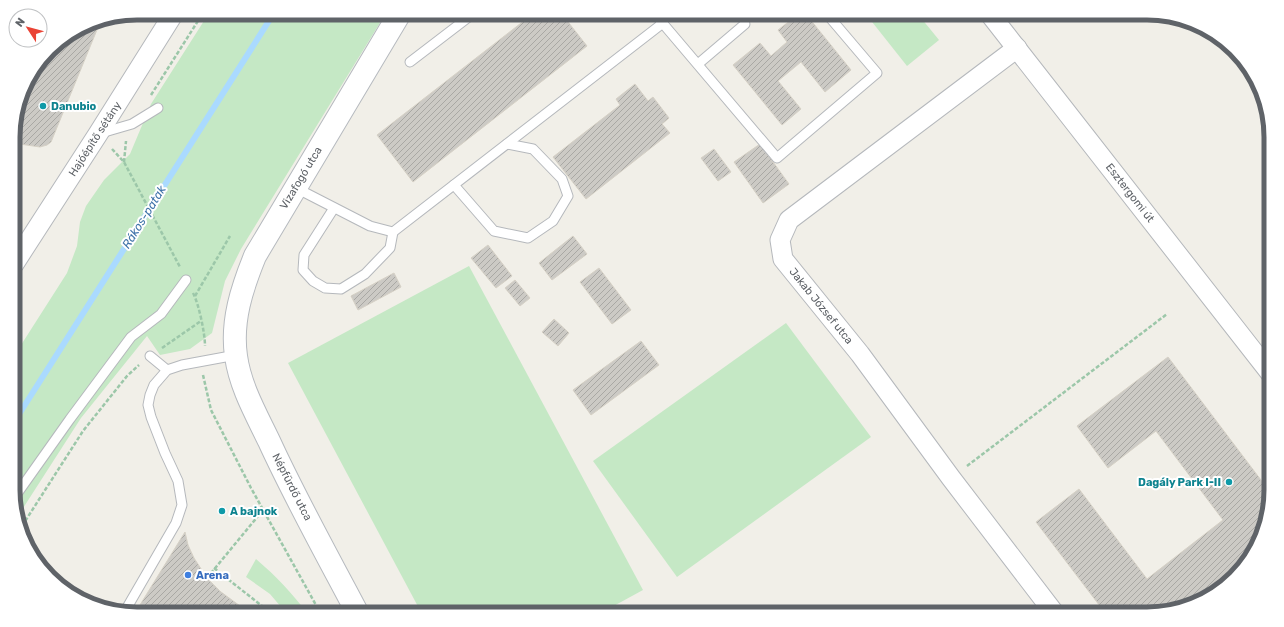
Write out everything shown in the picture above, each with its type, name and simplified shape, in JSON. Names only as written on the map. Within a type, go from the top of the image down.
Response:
[{"type":"street","name":"Hajóépítő sétány","points":[[20,255],[170,20]]},
{"type":"street","name":"Vizafogó utca","points":[[236,355],[235,328],[238,305],[245,281],[255,256],[396,20]]},
{"type":"street","name":"Esztergomi út","points":[[995,20],[1264,365]]},
{"type":"street","name":"Jakab József utca","points":[[1017,48],[789,220],[780,240],[783,259],[860,354],[951,478],[1050,607]]},
{"type":"street","name":"Népfürdő utca","points":[[236,355],[238,368],[251,403],[289,483],[354,607]]},
{"type":"lane","points":[[410,62],[465,20]]},
{"type":"lane","points":[[660,20],[777,158],[877,73],[832,20]]},
{"type":"lane","points":[[334,208],[304,256],[303,270],[312,281],[325,288],[341,288],[365,274],[390,248],[393,232],[663,24]]},
{"type":"lane","points":[[698,64],[745,24]]},
{"type":"lane","points":[[98,134],[132,124],[158,108]]},
{"type":"lane","points":[[454,185],[494,231],[528,238],[553,221],[568,196],[562,179],[533,148],[507,144]]},
{"type":"lane","points":[[295,188],[370,226],[393,232]]},
{"type":"lane","points":[[20,490],[131,337],[161,314],[186,280]]},
{"type":"lane","points":[[127,607],[176,523],[182,505],[178,481],[165,453],[148,405],[154,385],[167,370],[182,365],[236,355]]},
{"type":"lane","points":[[150,356],[167,370]]},
{"type":"path","points":[[199,20],[127,132],[124,162],[195,296],[205,339],[203,377],[211,410],[317,607]]},
{"type":"path","points":[[195,296],[230,236]]},
{"type":"path","points":[[951,478],[1167,314]]},
{"type":"path","points":[[25,522],[83,431],[127,376],[150,356],[201,321]]},
{"type":"path","points":[[207,578],[264,510]]},
{"type":"path","points":[[214,568],[263,607]]},
{"type":"green space","points":[[205,20],[382,20],[241,249],[225,281],[212,333],[190,349],[160,355],[147,336],[81,418],[22,510],[20,490],[20,347],[67,273],[77,246],[80,222],[86,206],[104,180],[130,154],[151,104]]},
{"type":"green space","points":[[871,20],[923,20],[939,40],[907,66]]},
{"type":"green space","points":[[469,266],[643,590],[612,607],[418,607],[288,363]]},
{"type":"green space","points":[[786,323],[871,437],[677,577],[593,461]]},
{"type":"green space","points":[[256,559],[284,585],[302,607],[281,607],[270,594],[246,577]]},
{"type":"building","points":[[525,20],[567,20],[587,46],[413,182],[377,135]]},
{"type":"building","points":[[791,20],[811,20],[851,70],[825,92],[801,62],[778,81],[801,109],[782,125],[733,65],[760,43],[771,56],[787,42],[778,30]]},
{"type":"building","name":"Danubio","points":[[98,27],[51,142],[40,147],[20,144],[22,114],[29,92],[40,72],[54,54],[72,40],[85,32]]},
{"type":"building","points":[[635,84],[648,101],[653,97],[669,118],[662,124],[670,133],[586,199],[553,157],[620,105],[616,99]]},
{"type":"building","points":[[760,144],[789,184],[763,203],[734,162]]},
{"type":"building","points":[[714,149],[731,172],[718,181],[701,158]]},
{"type":"building","points":[[573,236],[587,254],[552,280],[539,263]]},
{"type":"building","points":[[488,245],[512,276],[496,288],[471,258]]},
{"type":"building","points":[[599,268],[631,310],[612,324],[580,282]]},
{"type":"building","points":[[394,273],[401,287],[358,310],[351,296]]},
{"type":"building","points":[[515,280],[530,298],[520,306],[505,288]]},
{"type":"building","points":[[554,319],[569,333],[558,346],[542,332]]},
{"type":"building","points":[[641,341],[659,365],[591,415],[573,390]]},
{"type":"building","name":"Dagály Park I-II","points":[[1168,357],[1264,484],[1263,505],[1258,527],[1252,542],[1235,567],[1212,587],[1199,595],[1184,601],[1154,607],[1101,607],[1036,522],[1079,489],[1147,579],[1223,520],[1156,431],[1108,468],[1077,426]]},
{"type":"building","points":[[185,532],[188,545],[194,558],[207,578],[221,592],[241,607],[139,607]]},
{"type":"waterway","name":"Rákos-patak","points":[[20,413],[270,20]]},
{"type":"place","name":"Danubio","points":[[43,106]]},
{"type":"place","name":"Dagály Park I-II","points":[[1229,482]]},
{"type":"place","name":"A bajnok","points":[[222,511]]},
{"type":"place","name":"Arena","points":[[188,575]]}]
